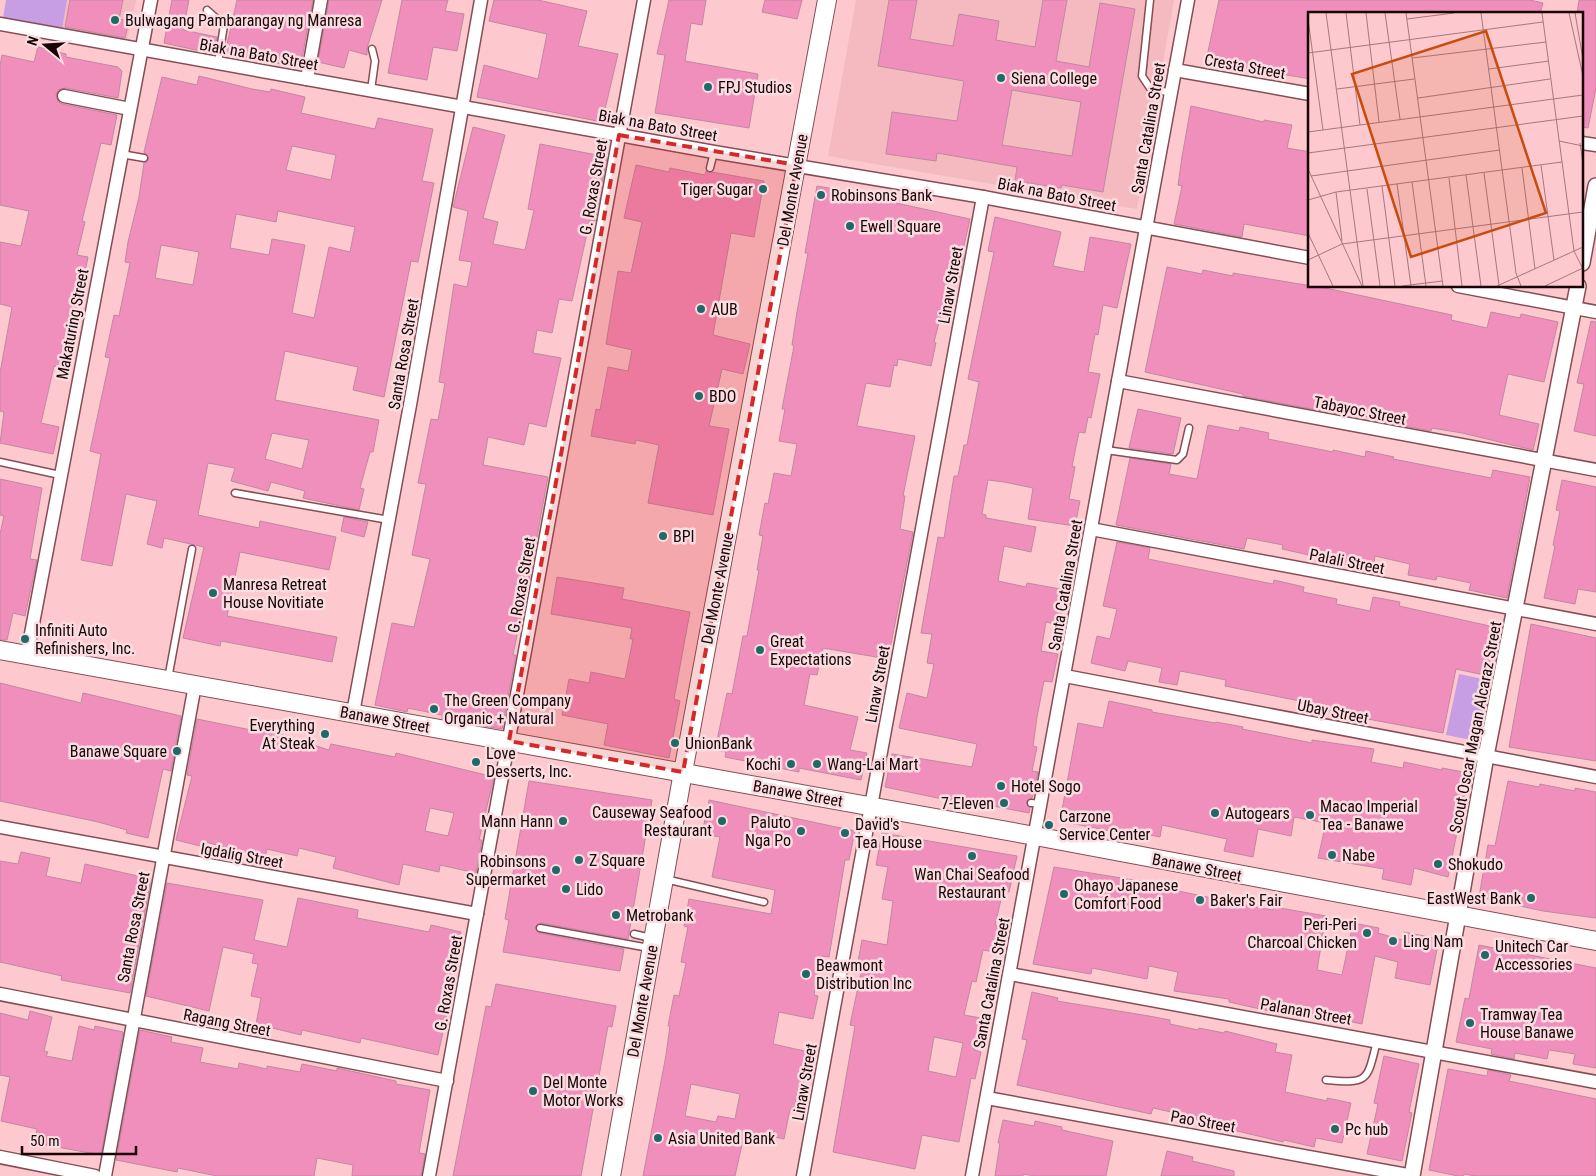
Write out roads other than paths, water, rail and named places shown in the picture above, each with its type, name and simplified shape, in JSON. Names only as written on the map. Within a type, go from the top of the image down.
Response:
[{"type":"main road","name":"Del Monte Avenue","points":[[611,1176],[683,772],[827,0]]},
{"type":"main road","name":"Banawe Street","points":[[0,650],[1035,836],[1596,941]]},
{"type":"street","name":"Makaturing Street","points":[[27,655],[151,0]]},
{"type":"street","points":[[307,79],[322,0]]},
{"type":"street","name":"Santa Rosa Street","points":[[353,713],[481,0]]},
{"type":"street","name":"G. Roxas Street","points":[[430,1176],[644,0]]},
{"type":"street","name":"Santa Catalina Street","points":[[972,1176],[1035,836],[1036,803],[1064,676],[1188,0]]},
{"type":"street","name":"Biak na Bato Street","points":[[0,24],[714,152],[983,197],[1308,258]]},
{"type":"street","name":"Cresta Street","points":[[1175,70],[1308,94]]},
{"type":"street","points":[[64,96],[130,109]]},
{"type":"street","points":[[1584,252],[1596,186]]},
{"type":"street","name":"Linaw Street","points":[[804,1176],[983,197]]},
{"type":"street","points":[[1469,288],[1596,312]]},
{"type":"street","name":"Scout Oscar Magan Alcaraz Street","points":[[1412,1176],[1432,1051],[1486,756],[1578,288]]},
{"type":"street","name":"Tabayoc Street","points":[[1118,381],[1596,470]]},
{"type":"street","name":"Palali Street","points":[[1091,529],[1596,624]]},
{"type":"street","name":"Ubay Street","points":[[1064,676],[1596,777]]},
{"type":"street","name":"Santa Rosa Street","points":[[105,1176],[132,1020],[195,685]]},
{"type":"street","name":"Igdalig Street","points":[[0,827],[477,914]]},
{"type":"street","name":"Palanan Street","points":[[1010,974],[1596,1082]]},
{"type":"street","name":"Ragang Street","points":[[0,994],[447,1081]]},
{"type":"street","name":"Pao Street","points":[[987,1098],[1412,1176]]},
{"type":"street","points":[[0,1156],[95,1176]]},
{"type":"lane","points":[[1150,0],[1142,76],[1150,88],[1171,93]]},
{"type":"lane","points":[[207,10],[224,25],[218,63]]},
{"type":"lane","points":[[371,90],[375,61],[372,49]]},
{"type":"lane","points":[[710,168],[714,152]]},
{"type":"lane","points":[[121,154],[144,158]]},
{"type":"lane","points":[[1106,450],[1177,460],[1183,454],[1189,428]]},
{"type":"lane","points":[[0,462],[60,475]]},
{"type":"lane","points":[[235,493],[388,520]]},
{"type":"lane","points":[[168,680],[192,549]]},
{"type":"lane","points":[[664,878],[764,902]]},
{"type":"lane","points":[[540,928],[652,943]]},
{"type":"lane","points":[[634,934],[652,943]]},
{"type":"lane","points":[[1326,1080],[1351,1082],[1363,1079],[1370,1071],[1377,1041]]},
{"type":"place","name":"Bulwagang Pambarangay ng Manresa","points":[[115,20]]},
{"type":"place","name":"Siena College","points":[[1001,78]]},
{"type":"place","name":"FPJ Studios","points":[[708,87]]},
{"type":"place","name":"Tiger Sugar","points":[[763,189]]},
{"type":"place","name":"Robinsons Bank","points":[[821,195]]},
{"type":"place","name":"Ewell Square","points":[[850,226]]},
{"type":"place","name":"AUB","points":[[701,309]]},
{"type":"place","name":"BDO","points":[[699,396]]},
{"type":"place","name":"BPI","points":[[663,536]]},
{"type":"place","name":"Manresa Retreat House Novitiate","points":[[213,593]]},
{"type":"place","name":"Infiniti Auto Refinishers, Inc.","points":[[25,639]]},
{"type":"place","name":"Great Expectations","points":[[760,650]]},
{"type":"place","name":"The Green Company Organic + Natural","points":[[434,709]]},
{"type":"place","name":"Everything At Steak","points":[[325,734]]},
{"type":"place","name":"UnionBank","points":[[675,743]]},
{"type":"place","name":"Banawe Square","points":[[177,751]]},
{"type":"place","name":"Love Desserts, Inc.","points":[[476,762]]},
{"type":"place","name":"Kochi","points":[[791,764]]},
{"type":"place","name":"Wang-Lai Mart","points":[[817,764]]},
{"type":"place","name":"Hotel Sogo","points":[[1001,786]]},
{"type":"place","name":"7-Eleven","points":[[1004,803]]},
{"type":"place","name":"Autogears","points":[[1215,813]]},
{"type":"place","name":"Macao Imperial Tea - Banawe","points":[[1310,815]]},
{"type":"place","name":"Mann Hann","points":[[563,821]]},
{"type":"place","name":"Causeway Seafood Restaurant","points":[[722,821]]},
{"type":"place","name":"Carzone Service Center","points":[[1049,825]]},
{"type":"place","name":"Paluto Nga Po","points":[[801,831]]},
{"type":"place","name":"David's Tea House","points":[[845,833]]},
{"type":"place","name":"Nabe","points":[[1332,855]]},
{"type":"place","name":"Wan Chai Seafood Restaurant","points":[[972,856]]},
{"type":"place","name":"Z Square","points":[[579,860]]},
{"type":"place","name":"Shokudo","points":[[1438,864]]},
{"type":"place","name":"Robinsons Supermarket","points":[[556,870]]},
{"type":"place","name":"Lido","points":[[566,889]]},
{"type":"place","name":"Ohayo Japanese Comfort Food","points":[[1064,894]]},
{"type":"place","name":"EastWest Bank","points":[[1531,898]]},
{"type":"place","name":"Baker's Fair","points":[[1200,900]]},
{"type":"place","name":"Metrobank","points":[[616,915]]},
{"type":"place","name":"Peri-Peri Charcoal Chicken","points":[[1367,933]]},
{"type":"place","name":"Ling Nam","points":[[1393,941]]},
{"type":"place","name":"Unitech Car Accessories","points":[[1485,955]]},
{"type":"place","name":"Beawmont Distribution Inc","points":[[806,974]]},
{"type":"place","name":"Tramway Tea House Banawe","points":[[1470,1023]]},
{"type":"place","name":"Del Monte Motor Works","points":[[533,1091]]},
{"type":"place","name":"Pc hub","points":[[1335,1129]]},
{"type":"place","name":"Asia United Bank","points":[[658,1138]]}]
